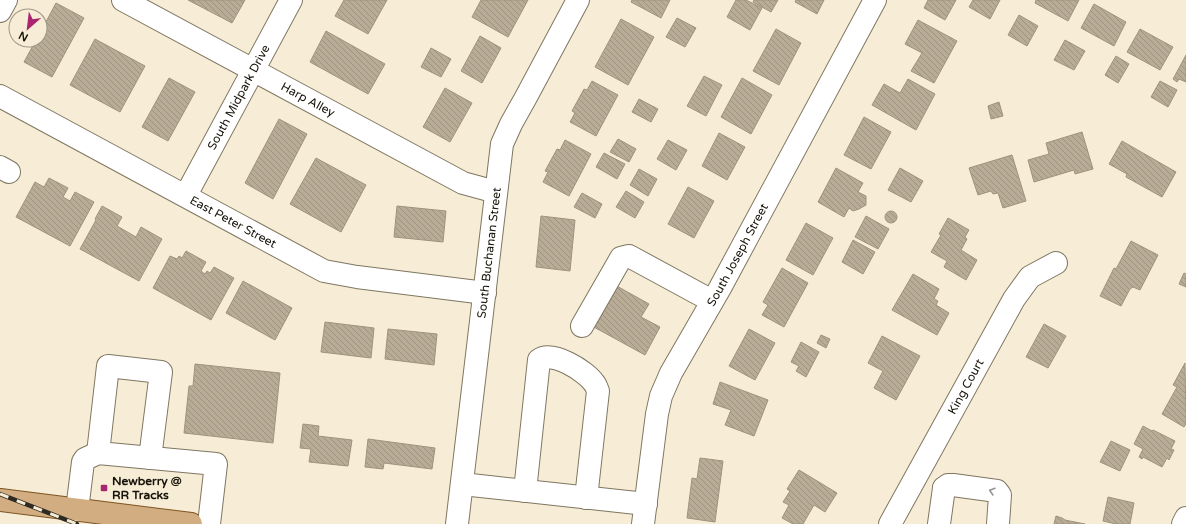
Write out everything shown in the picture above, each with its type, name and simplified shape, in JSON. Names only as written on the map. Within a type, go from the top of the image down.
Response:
[{"type":"main road","points":[[0,500],[192,524]]},
{"type":"street","points":[[0,11],[6,0]]},
{"type":"street","name":"Harp Alley","points":[[124,0],[463,183],[496,192]]},
{"type":"street","name":"South Midpark Drive","points":[[186,195],[291,0]]},
{"type":"street","name":"South Buchanan Street","points":[[457,524],[502,144],[510,124],[578,0]]},
{"type":"street","name":"South Joseph Street","points":[[644,514],[657,414],[661,396],[671,373],[712,301],[875,0]]},
{"type":"street","name":"East Peter Street","points":[[0,96],[186,195],[324,271],[358,277],[485,293]]},
{"type":"street","points":[[582,326],[621,258],[629,256],[712,301]]},
{"type":"street","name":"King Court","points":[[890,524],[1014,299],[1030,277],[1056,263]]},
{"type":"street","points":[[525,491],[539,360],[547,357],[576,367],[594,383],[598,391],[586,498]]},
{"type":"street","points":[[98,453],[108,366],[161,372],[150,458]]},
{"type":"street","points":[[77,510],[83,462],[85,459],[98,453],[216,464],[209,524]]},
{"type":"street","points":[[916,476],[944,488]]},
{"type":"street","points":[[462,484],[586,498],[644,514]]},
{"type":"street","points":[[944,488],[948,485],[953,485],[997,491],[1000,495],[998,524]]},
{"type":"street","points":[[939,524],[944,488]]},
{"type":"street","points":[[1183,524],[1186,518]]},
{"type":"building","points":[[188,0],[245,0],[232,23]]},
{"type":"building","points":[[344,0],[387,0],[368,34],[335,16]]},
{"type":"building","points":[[481,0],[528,0],[508,37],[472,17]]},
{"type":"building","points":[[632,0],[670,0],[661,18],[631,2]]},
{"type":"building","points":[[736,0],[746,0],[762,8],[750,30],[727,17]]},
{"type":"building","points":[[754,0],[778,0],[771,12],[753,2]]},
{"type":"building","points":[[796,0],[824,0],[817,14],[795,2]]},
{"type":"building","points":[[928,0],[956,0],[945,20],[924,8]]},
{"type":"building","points":[[973,0],[1000,0],[990,19],[969,7]]},
{"type":"building","points":[[1036,0],[1079,0],[1068,21],[1035,3]]},
{"type":"building","points":[[56,3],[84,18],[52,77],[24,62],[32,48],[48,48],[48,18]]},
{"type":"building","points":[[1094,4],[1126,22],[1114,46],[1081,28]]},
{"type":"building","points":[[1019,15],[1038,26],[1027,46],[1008,35]]},
{"type":"building","points":[[677,18],[696,28],[685,47],[666,37]]},
{"type":"building","points":[[621,19],[654,37],[628,85],[595,67]]},
{"type":"building","points":[[918,20],[957,41],[934,83],[911,71],[922,53],[905,44]]},
{"type":"building","points":[[776,29],[801,43],[779,85],[753,71]]},
{"type":"building","points":[[1140,29],[1173,47],[1160,70],[1127,52]]},
{"type":"building","points":[[326,31],[385,64],[368,94],[310,62]]},
{"type":"building","points":[[480,36],[501,48],[482,83],[461,71]]},
{"type":"building","points":[[95,39],[145,66],[120,112],[70,85]]},
{"type":"building","points":[[1065,40],[1085,51],[1074,70],[1054,60]]},
{"type":"building","points":[[431,48],[451,59],[441,77],[421,67]]},
{"type":"building","points":[[1186,55],[1186,82],[1179,79],[1177,82],[1173,79]]},
{"type":"building","points":[[1116,56],[1129,64],[1118,83],[1105,75]]},
{"type":"building","points":[[704,76],[722,85],[706,116],[687,106]]},
{"type":"building","points":[[169,78],[195,92],[168,141],[142,127]]},
{"type":"building","points":[[742,78],[772,95],[751,134],[721,117]]},
{"type":"building","points":[[908,79],[935,94],[916,130],[872,105],[884,84],[900,93]]},
{"type":"building","points":[[592,81],[618,95],[596,136],[570,122],[575,113],[572,111],[584,89],[587,90]]},
{"type":"building","points":[[1160,81],[1177,90],[1168,107],[1151,97]]},
{"type":"building","points":[[445,88],[472,103],[450,142],[423,127]]},
{"type":"building","points":[[639,99],[658,109],[651,122],[632,112]]},
{"type":"building","points":[[999,102],[1003,116],[991,119],[988,106]]},
{"type":"building","points":[[864,117],[891,132],[871,169],[844,155]]},
{"type":"building","points":[[279,119],[307,134],[273,199],[245,183]]},
{"type":"building","points":[[1082,132],[1093,169],[1075,174],[1074,170],[1034,182],[1028,160],[1049,154],[1046,143]]},
{"type":"building","points":[[719,133],[745,147],[727,180],[702,166]]},
{"type":"building","points":[[618,139],[636,149],[629,162],[610,152]]},
{"type":"building","points":[[565,140],[591,154],[569,196],[543,182],[548,172],[545,171],[557,149],[560,150]]},
{"type":"building","points":[[668,140],[687,150],[676,170],[657,159]]},
{"type":"building","points":[[1122,141],[1176,172],[1162,197],[1126,177],[1127,174],[1109,164]]},
{"type":"building","points":[[604,153],[625,164],[617,179],[596,167]]},
{"type":"building","points":[[1012,155],[1026,201],[1003,208],[998,193],[993,194],[991,191],[978,195],[969,168]]},
{"type":"building","points":[[316,158],[366,185],[341,232],[290,204]]},
{"type":"building","points":[[836,168],[863,183],[858,192],[866,196],[866,205],[853,211],[849,208],[844,217],[818,202]]},
{"type":"building","points":[[900,168],[923,181],[911,202],[888,190]]},
{"type":"building","points":[[639,169],[657,179],[648,196],[630,185]]},
{"type":"building","points":[[49,178],[68,188],[63,197],[70,201],[75,192],[94,202],[70,246],[16,217],[35,182],[44,187]]},
{"type":"building","points":[[688,187],[714,201],[694,238],[668,224]]},
{"type":"building","points":[[626,191],[644,202],[635,218],[616,207]]},
{"type":"building","points":[[582,193],[602,204],[595,218],[574,207]]},
{"type":"building","points":[[102,206],[122,217],[117,226],[136,237],[141,227],[162,239],[139,281],[80,249]]},
{"type":"building","points":[[397,206],[446,211],[443,242],[394,237]]},
{"type":"building","points":[[891,211],[895,213],[897,217],[895,221],[891,223],[887,221],[885,217],[887,213]]},
{"type":"building","points":[[541,216],[575,220],[570,271],[536,267]]},
{"type":"building","points":[[866,216],[889,229],[878,249],[855,237]]},
{"type":"building","points":[[948,218],[969,230],[965,237],[967,239],[961,250],[977,260],[966,280],[944,267],[947,261],[931,252],[941,235],[939,234]]},
{"type":"building","points":[[806,223],[833,238],[813,275],[786,260]]},
{"type":"building","points":[[853,240],[875,252],[863,274],[842,262]]},
{"type":"building","points":[[1131,241],[1158,255],[1140,290],[1133,287],[1130,289],[1121,306],[1100,296],[1114,268],[1116,269]]},
{"type":"building","points":[[186,251],[206,262],[201,271],[205,274],[207,271],[210,273],[214,267],[234,278],[211,320],[153,288],[170,256],[177,259],[179,256],[182,258]]},
{"type":"building","points":[[782,268],[808,283],[784,327],[762,315],[768,305],[763,302]]},
{"type":"building","points":[[1184,273],[1186,274],[1186,287],[1179,284]]},
{"type":"building","points":[[913,274],[939,289],[934,299],[938,301],[936,305],[949,313],[937,335],[892,310]]},
{"type":"building","points":[[243,281],[292,308],[275,340],[226,313]]},
{"type":"building","points":[[615,285],[649,304],[641,317],[660,327],[645,355],[592,326]]},
{"type":"building","points":[[325,322],[374,328],[371,358],[321,352]]},
{"type":"building","points":[[1044,324],[1066,336],[1048,368],[1026,357]]},
{"type":"building","points":[[388,329],[437,334],[434,365],[385,359]]},
{"type":"building","points":[[749,329],[775,343],[755,380],[729,366]]},
{"type":"building","points":[[821,335],[830,339],[826,348],[817,343]]},
{"type":"building","points":[[882,336],[920,356],[896,400],[874,388],[883,371],[868,363]]},
{"type":"building","points":[[801,342],[819,352],[806,377],[796,371],[799,366],[791,362]]},
{"type":"building","points":[[1185,363],[1186,424],[1184,427],[1162,414],[1177,387],[1173,385]]},
{"type":"building","points":[[195,364],[280,373],[273,443],[184,433],[189,386],[193,386]]},
{"type":"building","points":[[720,382],[768,400],[754,436],[725,425],[731,410],[713,404]]},
{"type":"building","points":[[303,424],[319,426],[318,436],[352,440],[348,466],[309,462],[311,449],[300,448]]},
{"type":"building","points":[[1143,426],[1175,441],[1171,449],[1174,450],[1169,460],[1167,458],[1162,467],[1143,457],[1142,459],[1139,457],[1143,449],[1134,444]]},
{"type":"building","points":[[368,439],[435,448],[432,469],[384,463],[383,469],[365,467]]},
{"type":"building","points":[[1111,441],[1130,450],[1120,471],[1100,462]]},
{"type":"building","points":[[700,458],[723,461],[715,522],[687,518],[692,478],[697,479]]},
{"type":"building","points":[[799,470],[837,493],[825,512],[814,505],[803,524],[793,524],[782,518],[789,505],[783,502],[790,491],[787,489]]},
{"type":"building","points":[[1108,497],[1134,503],[1130,524],[1116,524],[1103,521]]},
{"type":"building","points":[[1056,516],[1065,520],[1085,524],[1054,524]]},
{"type":"railway","points":[[0,494],[77,524]]},
{"type":"place","name":"Newberry @ RR Tracks","points":[[104,488]]}]
